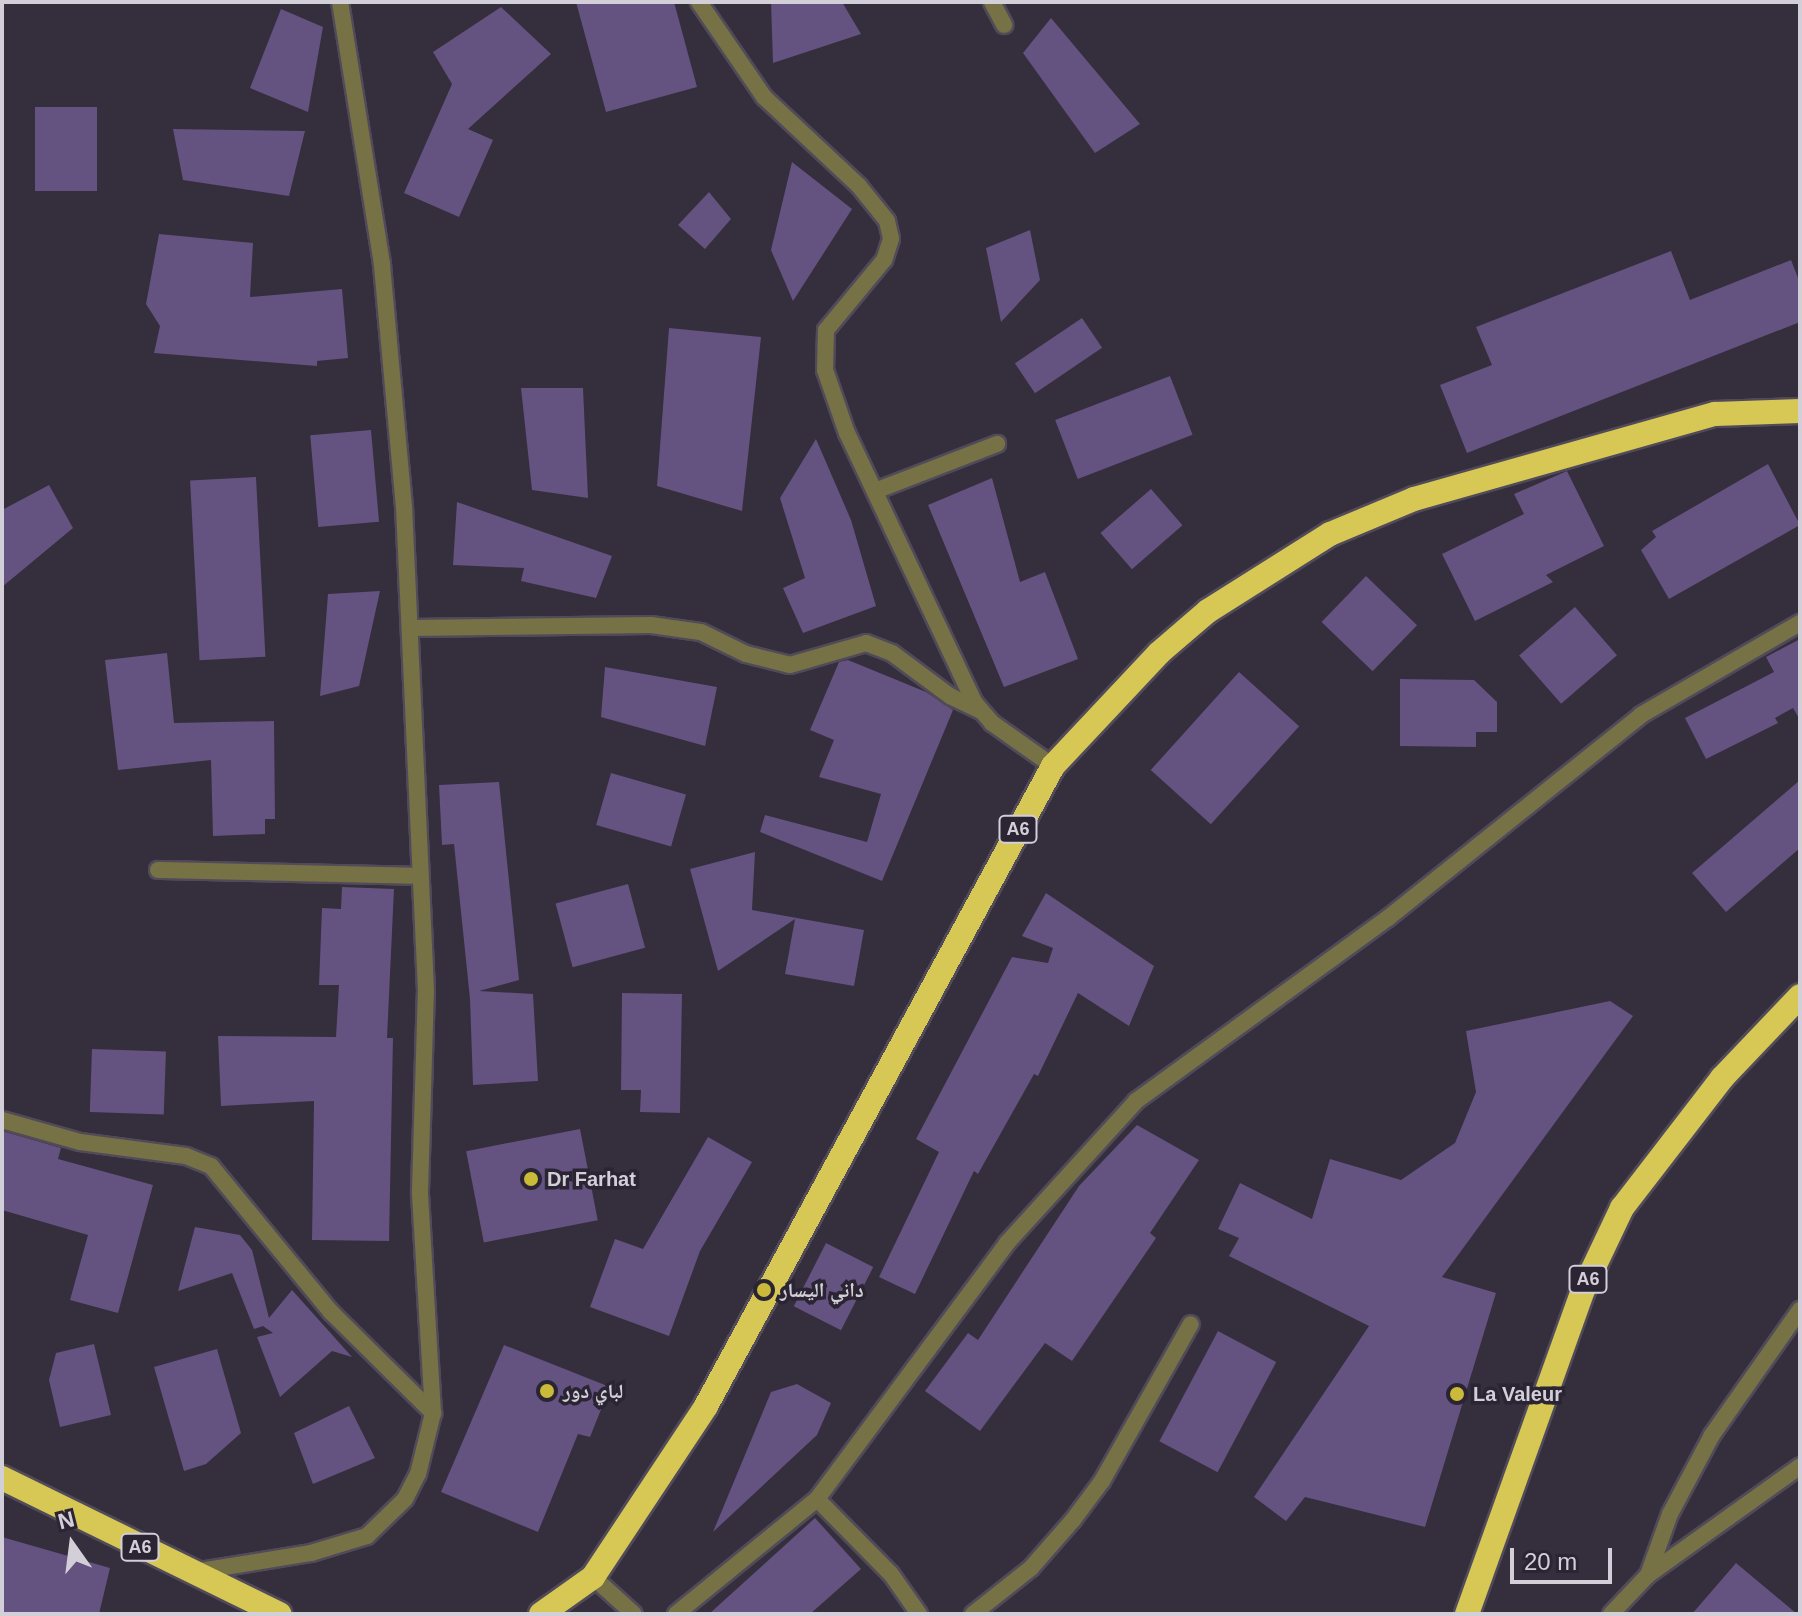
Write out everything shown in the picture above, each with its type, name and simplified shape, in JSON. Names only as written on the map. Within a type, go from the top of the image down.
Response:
[{"type":"highway","name":"A6","points":[[541,1614],[593,1577],[706,1406],[1053,766],[1095,716],[1198,619],[1330,534],[1414,499],[1638,432],[1715,414],[1800,411]]},
{"type":"highway","name":"A6","points":[[1467,1614],[1584,1288],[1622,1208],[1722,1078],[1800,996]]},
{"type":"highway","name":"A6","points":[[2,1478],[188,1573],[279,1614]]},
{"type":"street","points":[[188,1573],[311,1553],[367,1536],[405,1499],[418,1474],[433,1413],[422,1262],[426,991],[417,876],[410,628],[382,264],[340,2]]},
{"type":"street","points":[[699,2],[764,97],[859,186],[889,226],[884,260],[832,321],[822,348],[834,399],[982,712]]},
{"type":"street","points":[[992,2],[1004,25]]},
{"type":"street","points":[[875,491],[997,444]]},
{"type":"street","points":[[676,1614],[817,1499],[1007,1243],[1111,1123],[1388,918],[1641,715],[1800,623]]},
{"type":"street","points":[[410,628],[651,625],[701,632],[746,654],[790,665],[866,643],[892,653],[950,696],[982,712],[1053,766]]},
{"type":"street","points":[[158,870],[417,876]]},
{"type":"street","points":[[2,1120],[80,1142],[186,1156],[211,1166],[331,1312],[433,1413]]},
{"type":"street","points":[[1648,1575],[1670,1514],[1712,1435],[1800,1310]]},
{"type":"street","points":[[973,1614],[1031,1568],[1073,1520],[1102,1481],[1191,1324]]},
{"type":"street","points":[[1611,1614],[1648,1575],[1800,1466]]},
{"type":"street","points":[[817,1499],[891,1574],[919,1614]]},
{"type":"street","points":[[593,1577],[634,1614]]},
{"type":"building","points":[[576,2],[674,2],[697,87],[606,112]]},
{"type":"building","points":[[771,2],[842,2],[861,34],[773,63]]},
{"type":"building","points":[[501,7],[551,54],[468,129],[493,140],[459,217],[404,193],[452,84],[433,52]]},
{"type":"building","points":[[281,9],[323,27],[308,112],[250,88]]},
{"type":"building","points":[[1051,18],[1140,124],[1095,153],[1023,53]]},
{"type":"building","points":[[35,107],[97,107],[97,191],[35,191]]},
{"type":"building","points":[[173,129],[305,131],[289,196],[183,180]]},
{"type":"building","points":[[792,162],[852,209],[793,301],[771,250]]},
{"type":"building","points":[[709,192],[731,219],[705,249],[678,225]]},
{"type":"building","points":[[1030,230],[1040,280],[1001,322],[986,248]]},
{"type":"building","points":[[159,234],[253,243],[250,297],[342,289],[348,358],[317,361],[317,366],[154,353],[160,326],[146,304]]},
{"type":"building","points":[[1671,251],[1690,300],[1791,260],[1800,283],[1800,322],[1467,453],[1440,385],[1492,365],[1476,327]]},
{"type":"building","points":[[1082,318],[1102,348],[1035,393],[1015,363]]},
{"type":"building","points":[[669,328],[761,337],[742,511],[657,486]]},
{"type":"building","points":[[1170,376],[1193,435],[1078,479],[1055,420]]},
{"type":"building","points":[[521,388],[583,388],[588,498],[532,490]]},
{"type":"building","points":[[371,430],[379,522],[318,527],[310,435]]},
{"type":"building","points":[[816,439],[851,520],[876,606],[803,633],[783,588],[805,578],[780,498]]},
{"type":"building","points":[[1768,464],[1800,525],[1669,599],[1641,550],[1656,537],[1652,531]]},
{"type":"building","points":[[1567,471],[1604,546],[1546,575],[1553,582],[1475,621],[1442,554],[1524,514],[1514,494]]},
{"type":"building","points":[[256,477],[265,657],[200,660],[190,480]]},
{"type":"building","points":[[992,478],[1020,582],[1045,572],[1078,659],[1004,687],[928,505]]},
{"type":"building","points":[[49,485],[73,528],[2,587],[2,510]]},
{"type":"building","points":[[1151,489],[1182,525],[1132,569],[1100,533]]},
{"type":"building","points":[[457,502],[612,556],[596,598],[521,581],[524,568],[453,565]]},
{"type":"building","points":[[1366,576],[1417,625],[1373,671],[1322,622]]},
{"type":"building","points":[[380,591],[359,686],[320,696],[328,594]]},
{"type":"building","points":[[1575,607],[1617,655],[1561,704],[1519,656]]},
{"type":"building","points":[[1800,639],[1800,720],[1793,708],[1775,718],[1778,723],[1706,759],[1685,718],[1774,672],[1766,657]]},
{"type":"building","points":[[167,653],[174,723],[274,721],[275,819],[265,819],[265,834],[213,836],[211,760],[118,770],[105,660]]},
{"type":"building","points":[[848,660],[926,692],[953,710],[882,881],[760,832],[765,815],[867,842],[881,794],[819,777],[834,740],[810,730],[839,662]]},
{"type":"building","points":[[605,667],[717,687],[705,746],[601,717]]},
{"type":"building","points":[[1239,672],[1299,726],[1211,824],[1151,770]]},
{"type":"building","points":[[1400,679],[1474,680],[1497,702],[1497,732],[1476,732],[1476,747],[1400,746]]},
{"type":"building","points":[[611,773],[686,794],[671,846],[596,825]]},
{"type":"building","points":[[1800,780],[1800,848],[1726,912],[1692,873]]},
{"type":"building","points":[[499,782],[519,980],[479,991],[533,994],[538,1081],[473,1085],[470,999],[454,844],[442,845],[439,785]]},
{"type":"building","points":[[755,852],[752,910],[864,930],[854,986],[785,974],[795,919],[718,971],[690,869]]},
{"type":"building","points":[[628,884],[645,948],[573,967],[556,903]]},
{"type":"building","points":[[342,887],[394,889],[387,1038],[393,1038],[389,1241],[312,1240],[314,1101],[221,1106],[218,1036],[336,1037],[339,985],[319,985],[322,908],[341,909]]},
{"type":"building","points":[[1046,893],[1154,966],[1129,1026],[1078,993],[1038,1076],[1034,1074],[978,1174],[974,1171],[915,1294],[879,1277],[939,1152],[916,1139],[1012,957],[1048,963],[1053,948],[1022,936]]},
{"type":"building","points":[[622,993],[682,994],[680,1113],[640,1112],[641,1090],[621,1090]]},
{"type":"building","points":[[1610,1001],[1633,1016],[1442,1277],[1496,1293],[1425,1527],[1305,1497],[1286,1521],[1254,1497],[1369,1326],[1229,1256],[1239,1238],[1218,1229],[1240,1183],[1312,1219],[1330,1159],[1401,1180],[1455,1143],[1476,1092],[1466,1031]]},
{"type":"building","points":[[92,1049],[166,1052],[164,1115],[90,1112]]},
{"type":"building","points":[[1137,1125],[1199,1160],[1150,1233],[1156,1238],[1072,1361],[1045,1343],[980,1431],[925,1391],[968,1333],[978,1340],[1079,1186]]},
{"type":"building","name":"Dr Farhat","points":[[580,1129],[598,1220],[484,1242],[466,1151]]},
{"type":"building","points":[[2,1131],[61,1148],[58,1159],[153,1185],[118,1313],[70,1300],[88,1235],[2,1210]]},
{"type":"building","points":[[708,1137],[752,1162],[700,1251],[669,1336],[590,1307],[615,1239],[643,1249]]},
{"type":"building","points":[[195,1227],[240,1235],[252,1250],[269,1318],[292,1290],[352,1357],[332,1351],[280,1397],[257,1337],[273,1333],[263,1326],[254,1329],[232,1273],[178,1291]]},
{"type":"building","points":[[826,1243],[873,1267],[841,1330],[794,1306]]},
{"type":"building","points":[[1218,1331],[1276,1362],[1218,1472],[1159,1441]]},
{"type":"building","points":[[94,1344],[111,1415],[60,1427],[49,1380],[56,1353]]},
{"type":"building","points":[[504,1345],[610,1387],[590,1437],[578,1434],[538,1532],[441,1492]]},
{"type":"building","points":[[217,1349],[241,1433],[206,1464],[184,1471],[154,1367]]},
{"type":"building","points":[[797,1384],[831,1403],[817,1435],[713,1532],[771,1392]]},
{"type":"building","points":[[349,1406],[375,1458],[313,1484],[294,1433]]},
{"type":"building","points":[[815,1518],[861,1569],[810,1614],[709,1614]]},
{"type":"building","points":[[2,1537],[110,1568],[99,1614],[2,1614]]},
{"type":"building","points":[[1736,1563],[1797,1614],[1692,1614]]},
{"type":"place","name":"Dr Farhat","points":[[531,1179]]},
{"type":"place","name":"داني اليسار","points":[[764,1290]]},
{"type":"place","name":"لباي دور","points":[[547,1391]]},
{"type":"place","name":"La Valeur","points":[[1457,1394]]}]
